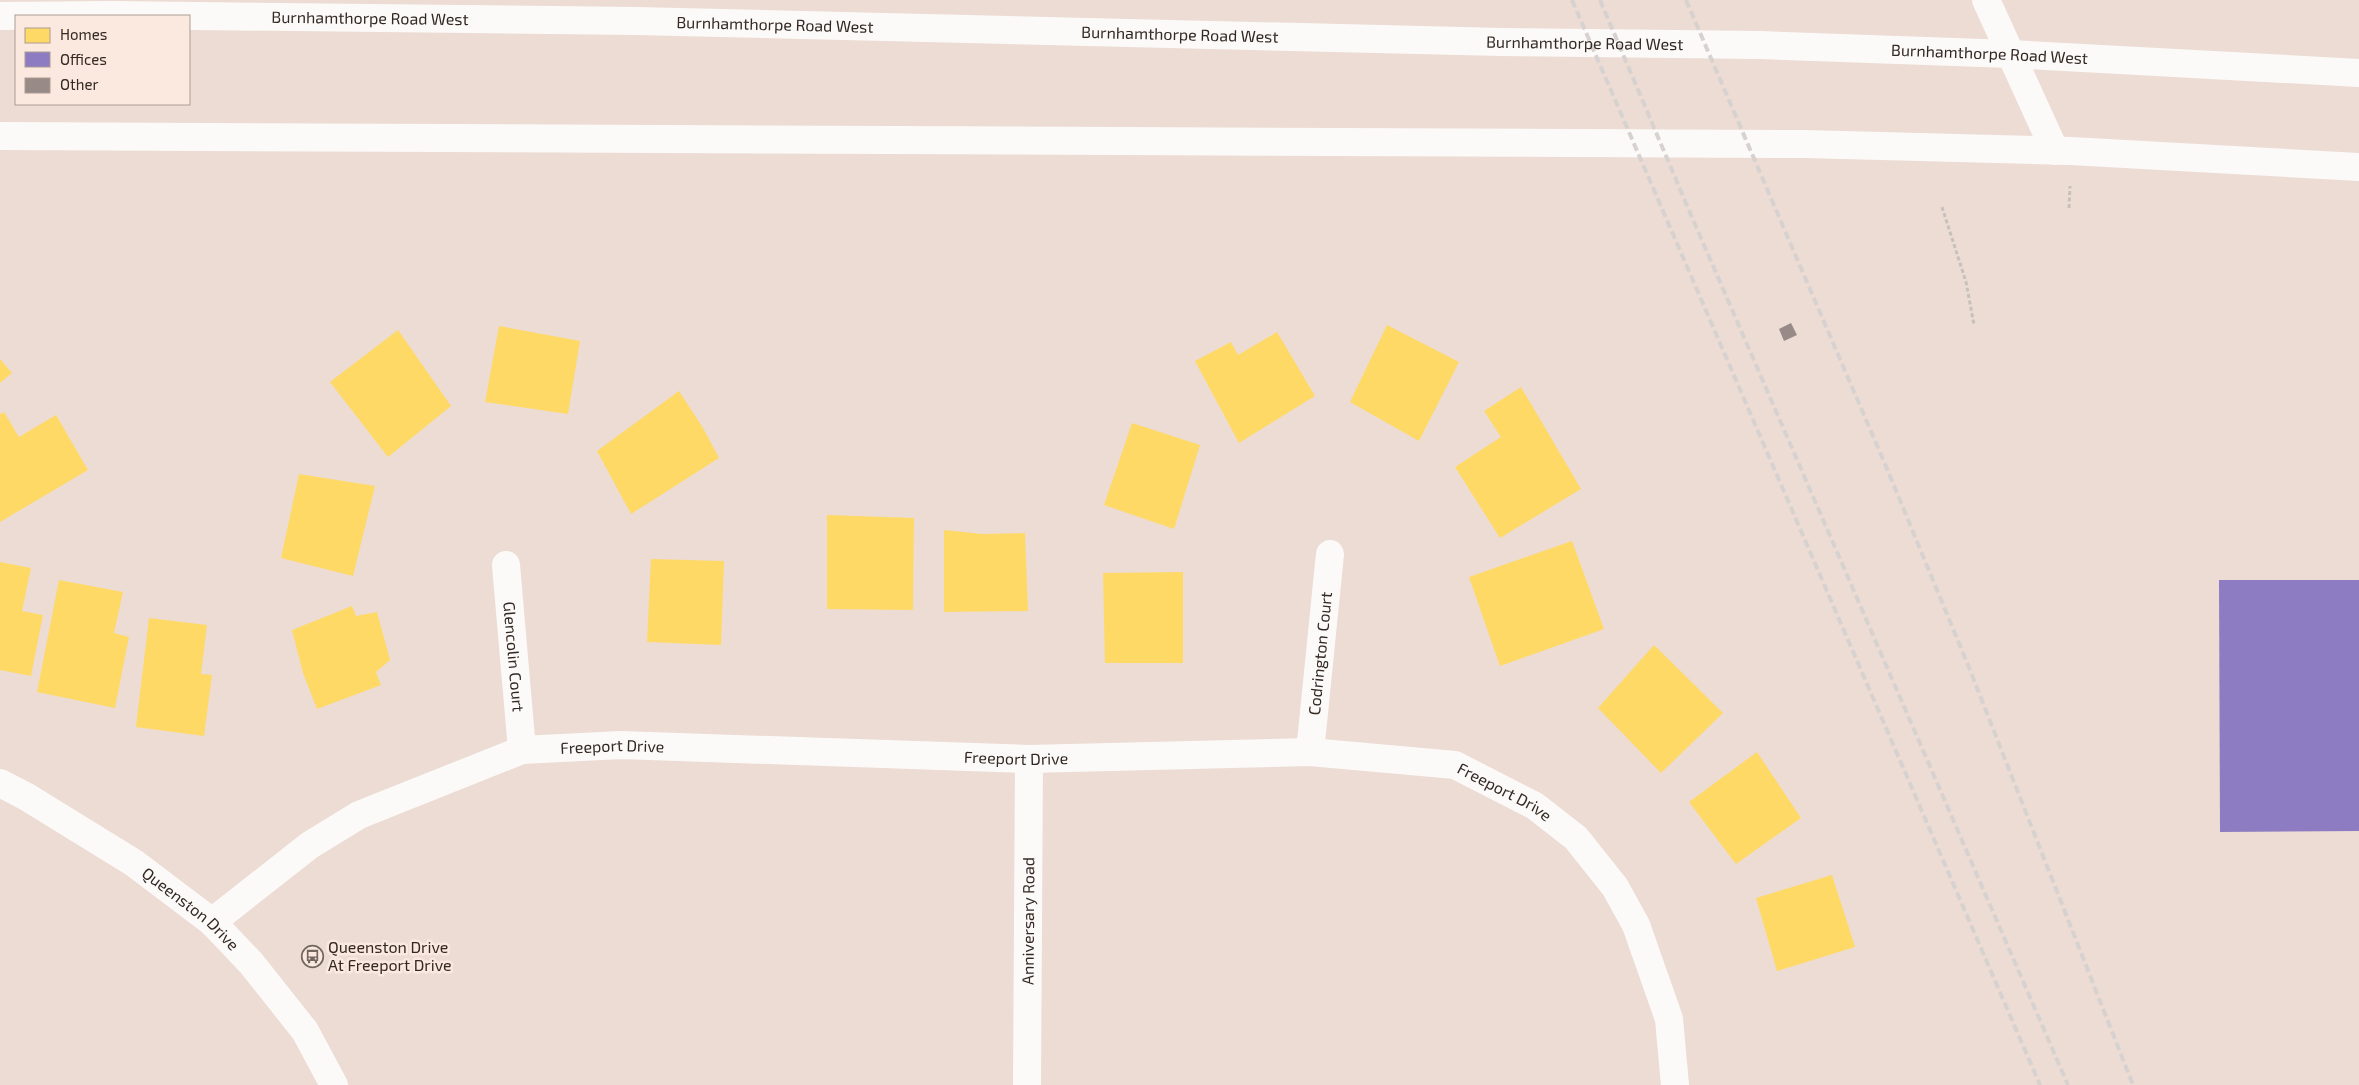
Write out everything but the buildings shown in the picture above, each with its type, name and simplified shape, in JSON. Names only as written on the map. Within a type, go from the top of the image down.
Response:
[{"type":"main road","points":[[1986,0],[2055,151]]},
{"type":"main road","name":"Burnhamthorpe Road West","points":[[0,16],[15,16]]},
{"type":"main road","name":"Burnhamthorpe Road West","points":[[190,16],[636,21],[1502,42],[1760,45],[2011,54],[2359,73]]},
{"type":"main road","points":[[0,136],[1805,144],[2055,151],[2359,167]]},
{"type":"main road","name":"Codrington Court","points":[[1310,752],[1330,554]]},
{"type":"main road","name":"Glencolin Court","points":[[506,565],[522,750]]},
{"type":"main road","name":"Freeport Drive","points":[[212,922],[310,844],[358,815],[522,750],[621,744],[1029,758],[1310,752],[1455,765],[1535,806],[1576,838],[1614,887],[1636,925],[1669,1019],[1675,1085]]},
{"type":"main road","name":"Anniversary Road","points":[[1027,1085],[1029,758]]},
{"type":"main road","name":"Queenston Drive","points":[[0,783],[27,797],[134,864],[212,922],[251,962],[305,1031],[334,1085]]},
{"type":"path","points":[[2069,208],[2070,180]]},
{"type":"path","points":[[1942,207],[1966,282],[1974,324]]},
{"type":"railway","points":[[1572,0],[2040,1085]]},
{"type":"railway","points":[[1600,0],[1691,215],[2068,1085]]},
{"type":"railway","points":[[1686,0],[1885,464],[1970,670],[2133,1085]]},
{"type":"place","name":"Queenston Drive At Freeport Drive","points":[[312,956]]}]
